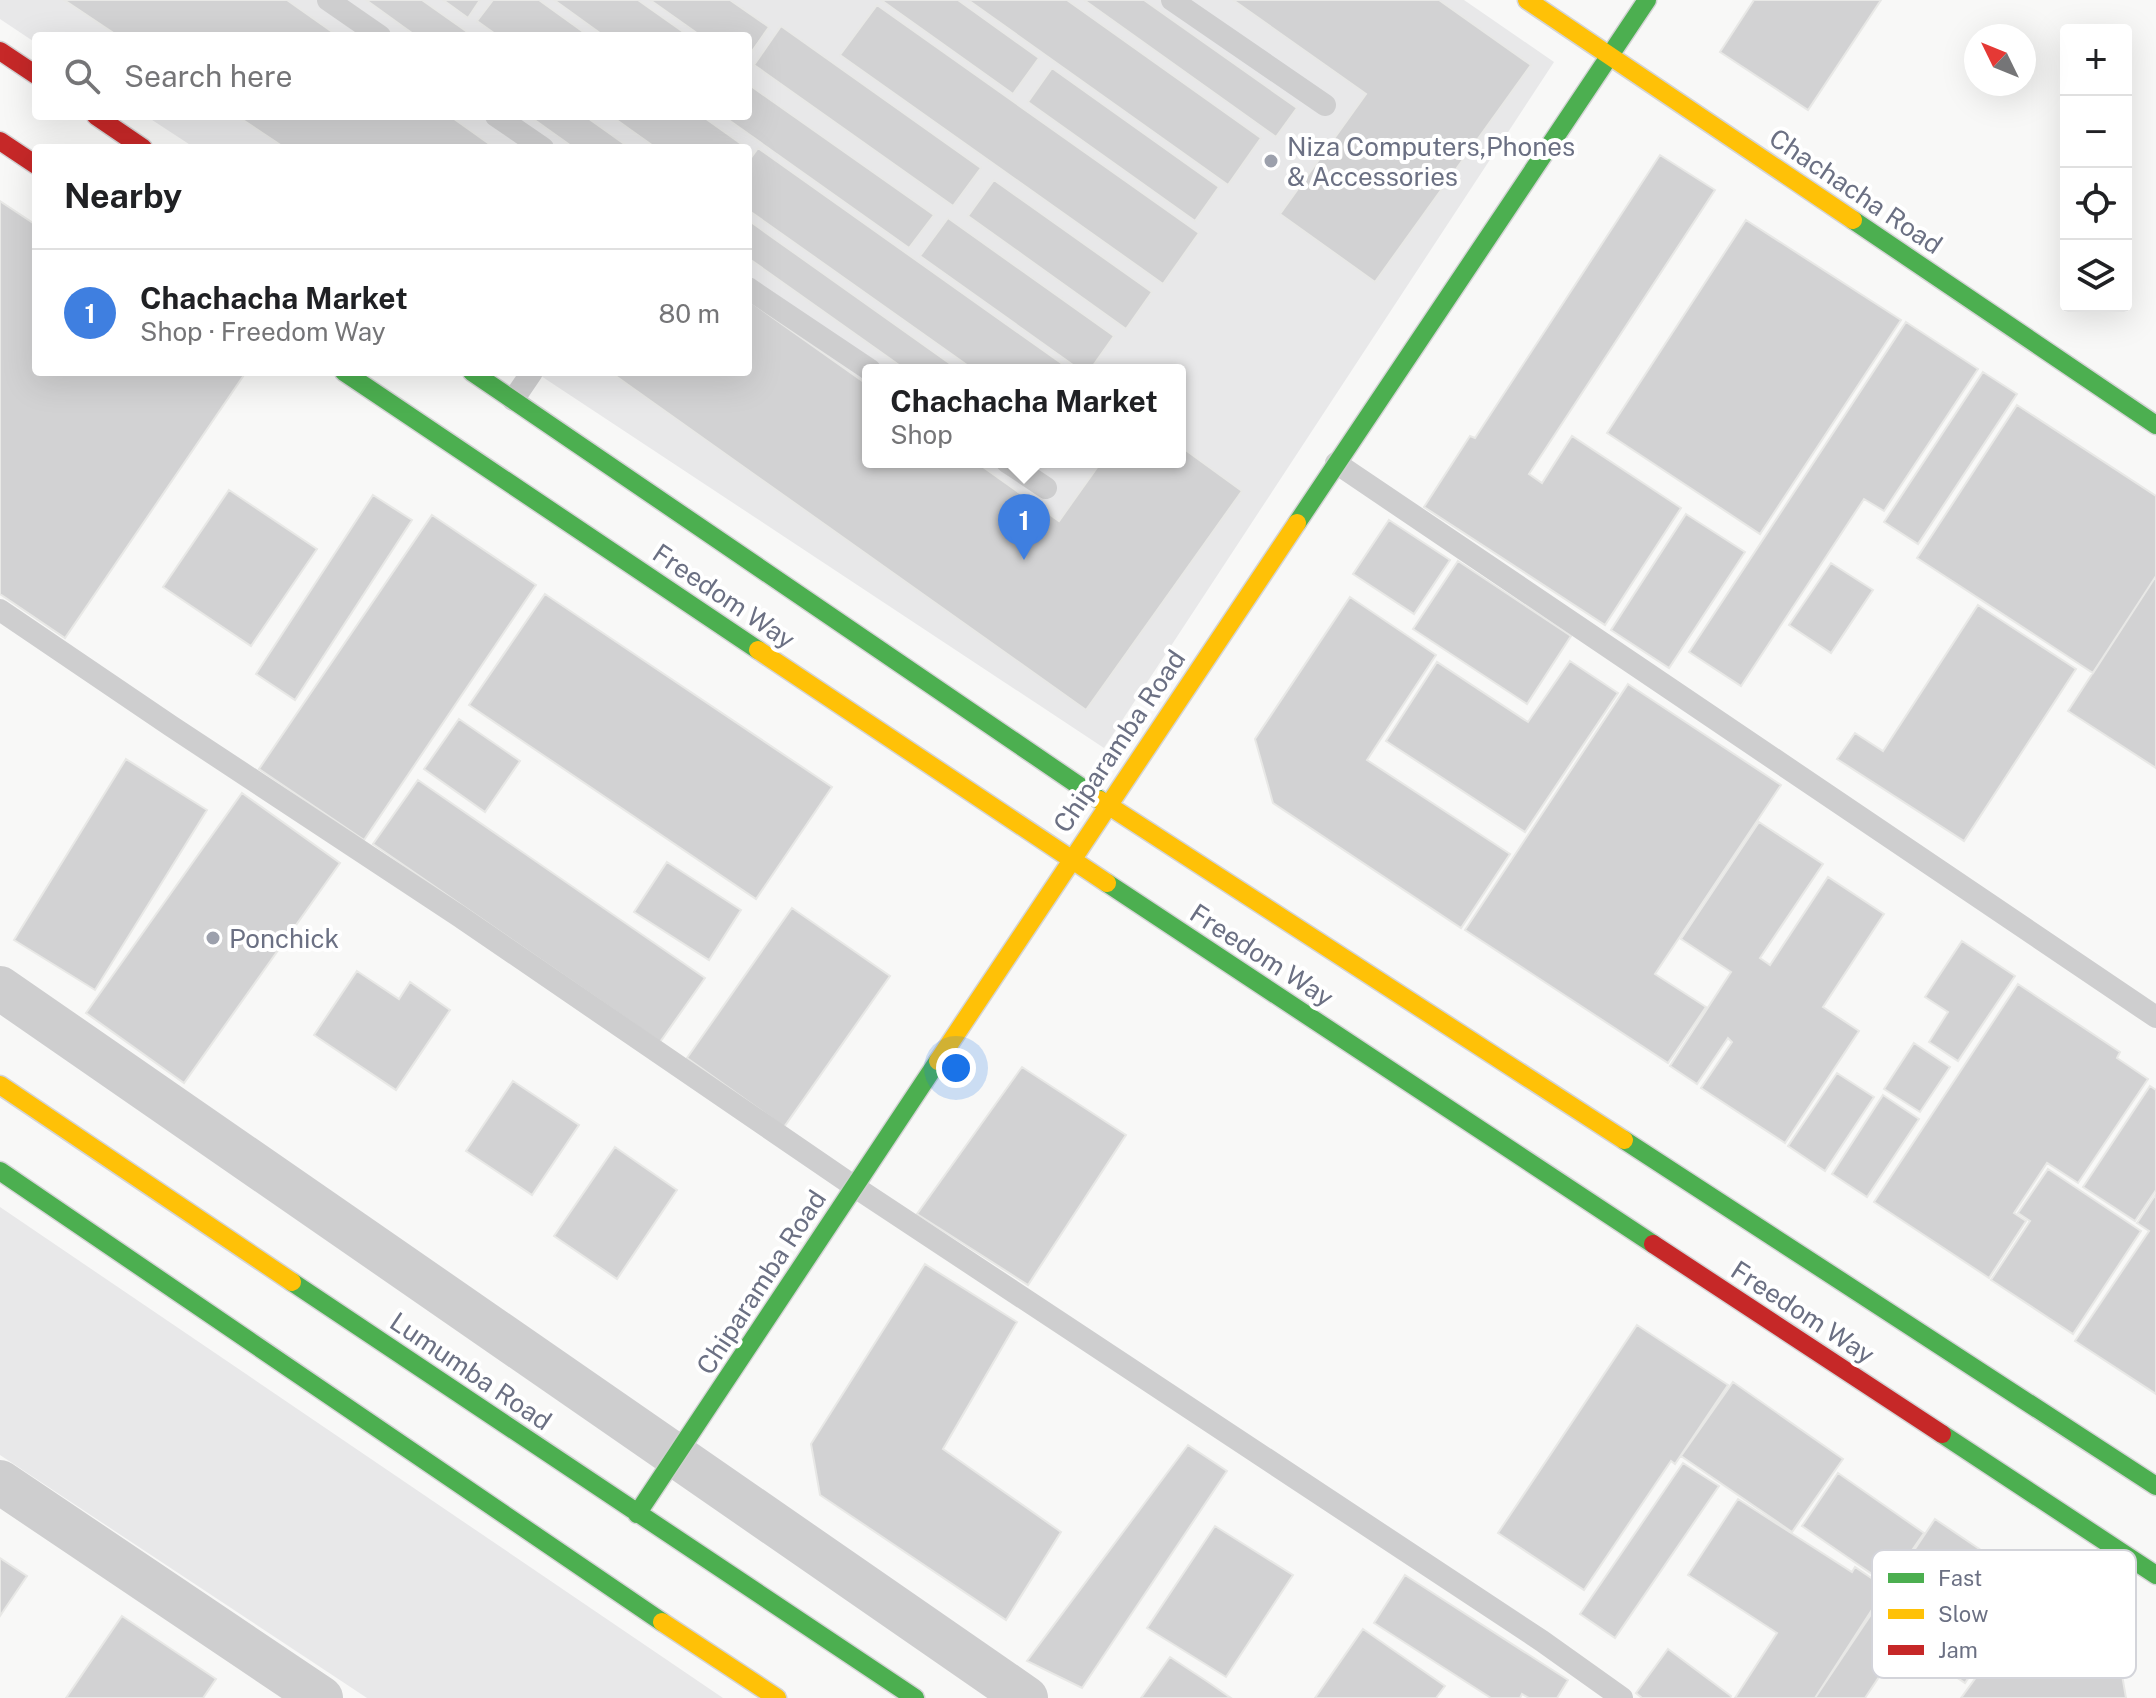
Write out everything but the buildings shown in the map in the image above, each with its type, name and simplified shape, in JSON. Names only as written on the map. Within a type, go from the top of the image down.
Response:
[{"type":"main road","name":"Chachacha Road","points":[[1527,0],[2156,425]]},
{"type":"main road","name":"Chiparamba Road","points":[[637,1514],[1647,0]]},
{"type":"main road","points":[[0,51],[32,72]]},
{"type":"main road","points":[[102,120],[137,144]]},
{"type":"main road","points":[[0,141],[32,162]]},
{"type":"main road","name":"Freedom Way","points":[[350,376],[1071,860],[2118,1550]]},
{"type":"main road","name":"Freedom Way","points":[[478,376],[1108,805],[2156,1486]]},
{"type":"main road","name":"Lumumba Road","points":[[0,1085],[915,1698]]},
{"type":"main road","points":[[0,1171],[777,1698]]},
{"type":"main road","name":"Freedom Way","points":[[2136,1562],[2156,1575]]},
{"type":"street","points":[[0,988],[1026,1698]]},
{"type":"street","points":[[0,1482],[321,1698]]},
{"type":"lane","points":[[328,0],[374,32]]},
{"type":"lane","points":[[1172,0],[1325,105]]},
{"type":"lane","points":[[502,120],[537,144]]},
{"type":"lane","points":[[752,291],[862,365]]},
{"type":"lane","points":[[513,400],[529,376]]},
{"type":"lane","points":[[1336,463],[2156,1017]]},
{"type":"lane","points":[[1016,468],[1046,488]]},
{"type":"lane","points":[[0,610],[446,907],[855,1187],[1542,1641],[1622,1698]]},
{"type":"shaded area","points":[[0,0],[1464,0],[1554,62],[1104,748],[541,376],[752,376],[752,144],[189,144],[152,120],[752,120],[752,32],[32,32],[32,40],[0,19]]},
{"type":"shaded area","points":[[0,1207],[723,1698],[367,1698],[0,1455]]},
{"type":"traffic: fast","points":[[1297,523],[1647,0]]},
{"type":"traffic: fast","points":[[1853,220],[2156,425]]},
{"type":"traffic: fast","points":[[350,376],[758,650]]},
{"type":"traffic: fast","points":[[478,376],[1100,800]]},
{"type":"traffic: fast","points":[[1107,883],[1653,1244]]},
{"type":"traffic: fast","points":[[637,1514],[938,1061]]},
{"type":"traffic: fast","points":[[1624,1140],[2156,1486]]},
{"type":"traffic: fast","points":[[0,1171],[662,1622]]},
{"type":"traffic: fast","points":[[292,1282],[915,1698]]},
{"type":"traffic: fast","points":[[1942,1434],[2118,1550]]},
{"type":"traffic: fast","points":[[2136,1562],[2156,1575]]},
{"type":"traffic: slow","points":[[1527,0],[1853,220]]},
{"type":"traffic: slow","points":[[938,1061],[1297,523]]},
{"type":"traffic: slow","points":[[758,650],[1107,883]]},
{"type":"traffic: slow","points":[[1100,800],[1624,1140]]},
{"type":"traffic: slow","points":[[0,1085],[292,1282]]},
{"type":"traffic: slow","points":[[662,1622],[777,1698]]},
{"type":"traffic: jam","points":[[0,51],[32,72]]},
{"type":"traffic: jam","points":[[102,120],[137,144]]},
{"type":"traffic: jam","points":[[0,141],[32,162]]},
{"type":"traffic: jam","points":[[1653,1244],[1942,1434]]},
{"type":"place","name":"Niza Computers,Phones & Accessories","points":[[1271,161]]},
{"type":"place","name":"Chachacha Market","points":[[1024,560]]},
{"type":"place","name":"Ponchick","points":[[213,938]]}]
